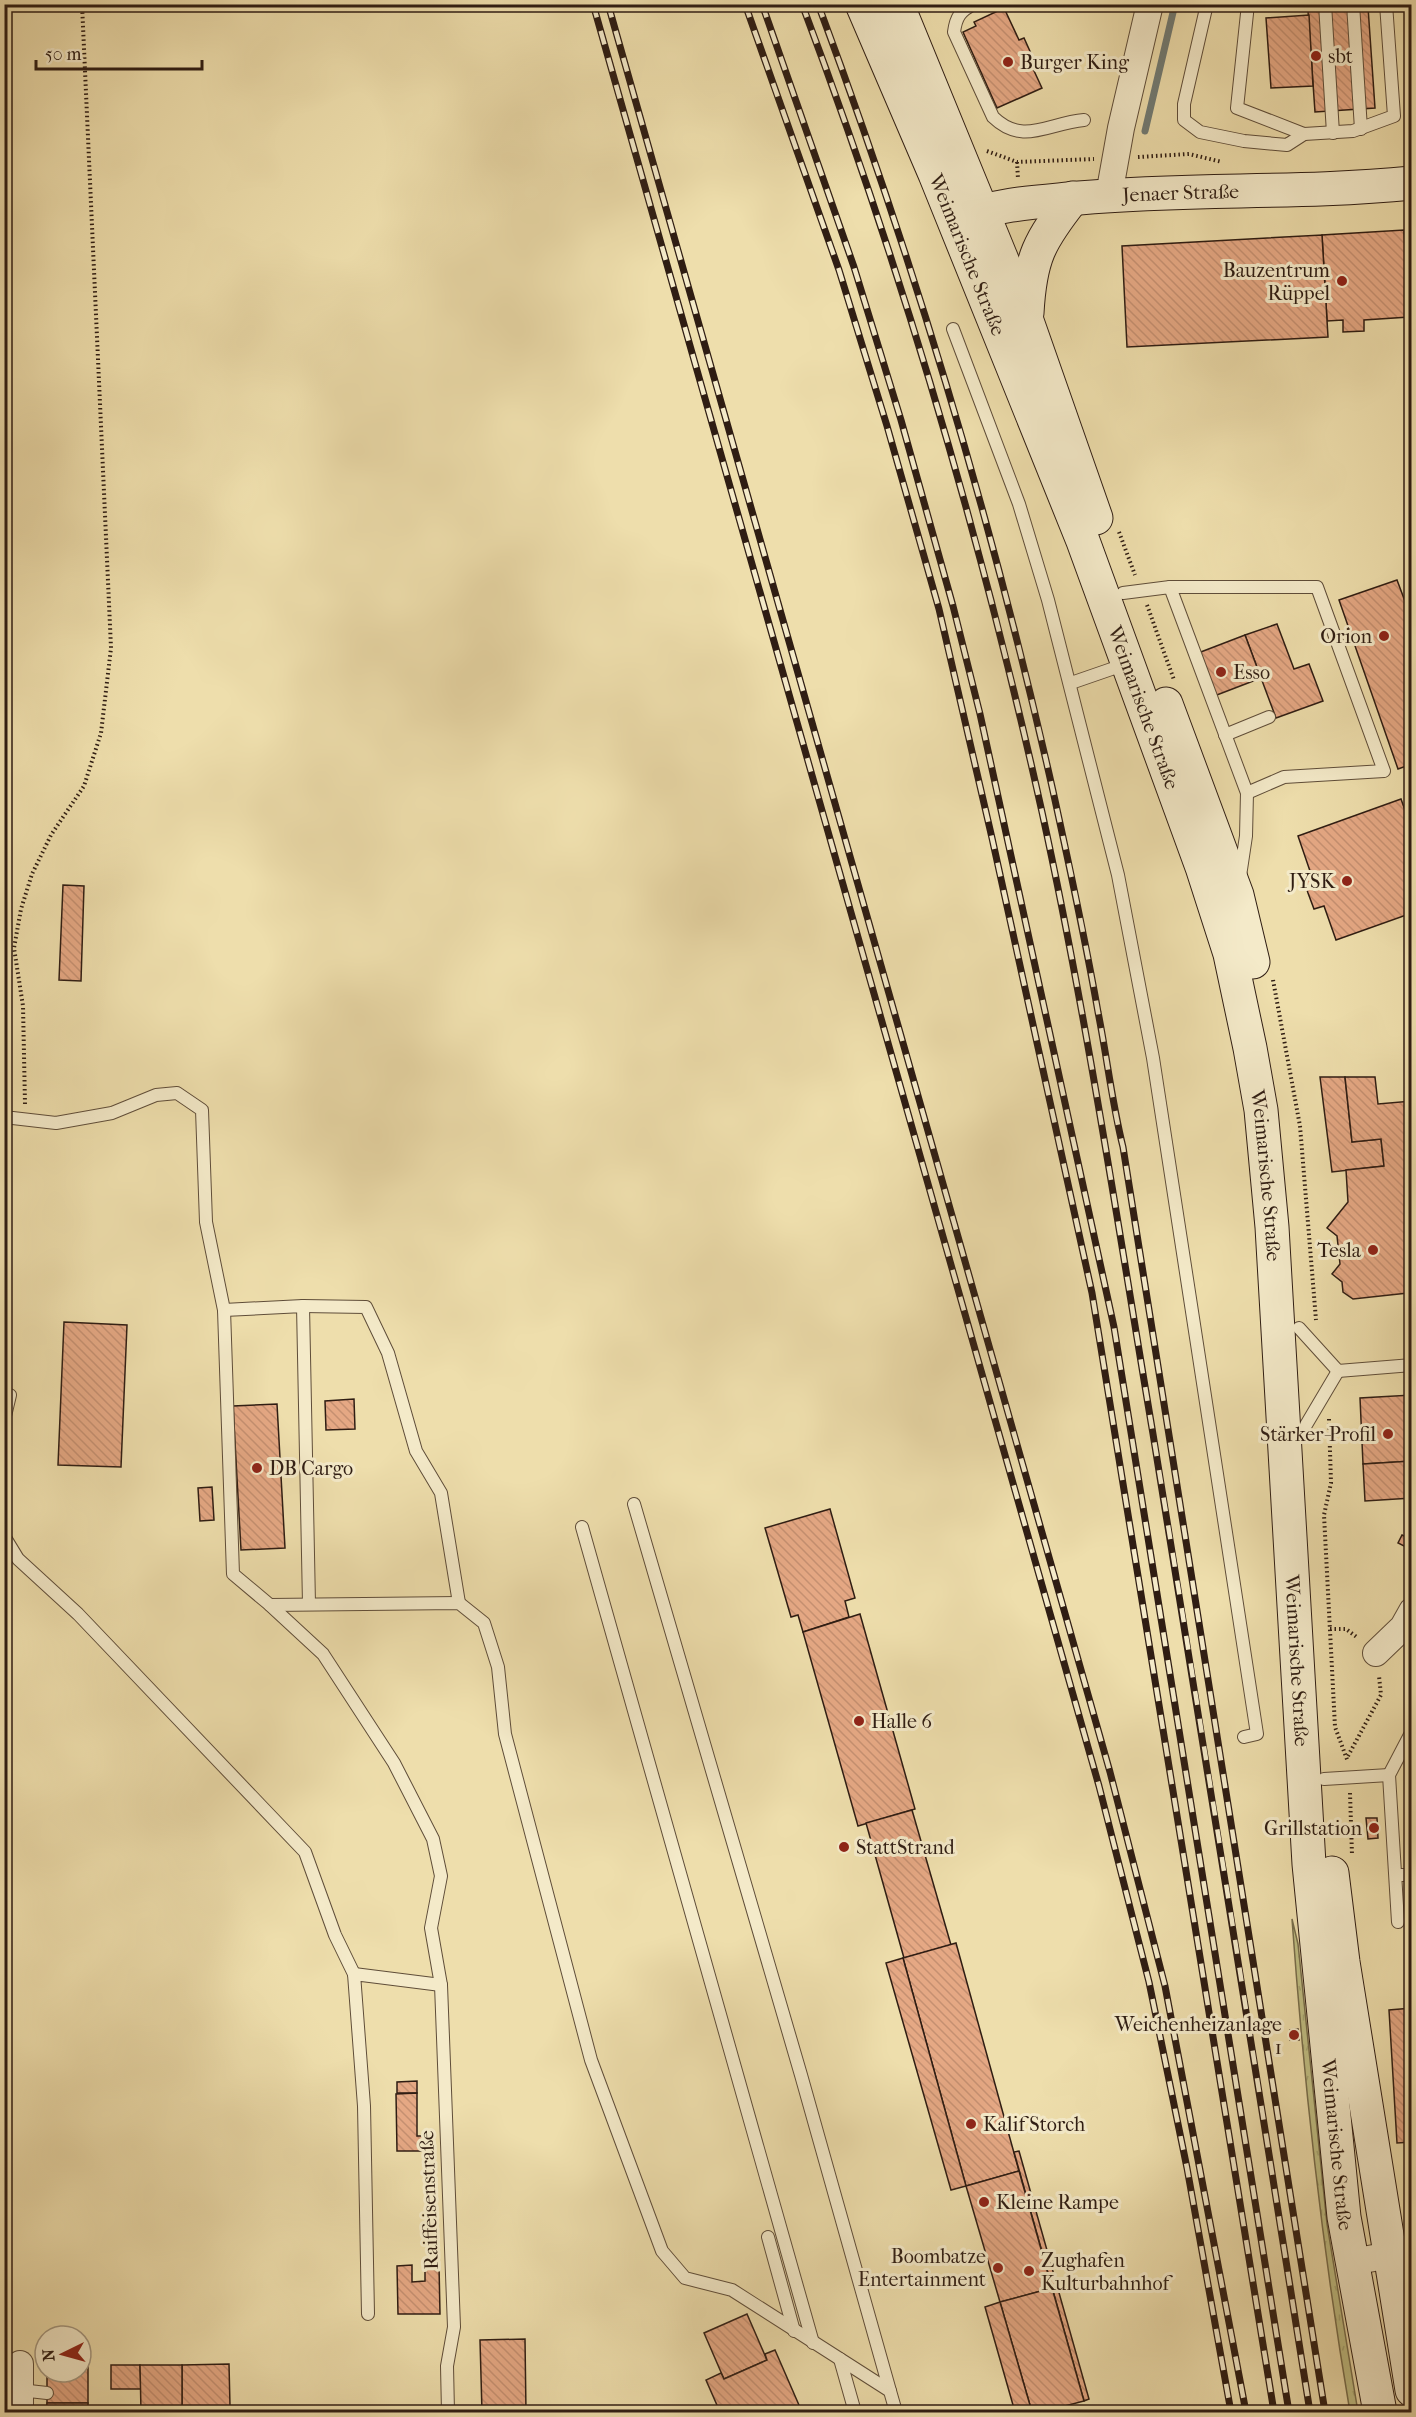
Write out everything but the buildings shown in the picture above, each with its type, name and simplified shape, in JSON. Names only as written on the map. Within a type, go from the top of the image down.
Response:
[{"type":"main road","name":"Weimarische Straße","points":[[862,4],[969,216],[1027,321],[1123,593],[1237,895],[1252,953],[1277,1087],[1293,1226],[1306,1425],[1324,1779],[1342,1962],[1400,2253],[1412,2390]]},
{"type":"main road","name":"Weimarische Straße","points":[[897,4],[1083,541],[1202,867],[1230,954],[1261,1110],[1272,1227],[1309,1864],[1341,2191],[1380,2412]]},
{"type":"main road","name":"Jenaer Straße","points":[[969,216],[1019,202],[1109,195],[1296,190],[1412,183]]},
{"type":"main road","points":[[1027,321],[1029,285],[1037,250],[1073,198]]},
{"type":"street","points":[[1109,195],[1121,128],[1150,4]]},
{"type":"street","points":[[1376,1653],[1403,1627],[1412,1611]]},
{"type":"street","points":[[1352,2262],[1400,2253]]},
{"type":"street","points":[[16,2399],[20,2364]]},
{"type":"lane","points":[[974,4],[963,9],[955,20],[954,32],[993,117],[1003,126],[1028,133],[1062,122],[1084,120]]},
{"type":"lane","points":[[1207,4],[1184,104],[1184,120],[1200,132],[1244,141],[1287,145],[1304,134]]},
{"type":"lane","points":[[1248,4],[1238,108],[1304,134],[1361,129],[1394,116],[1386,4]]},
{"type":"lane","points":[[1325,4],[1333,133]]},
{"type":"lane","points":[[1353,4],[1361,129]]},
{"type":"lane","points":[[953,329],[1019,504],[1071,682],[1118,875],[1153,1058],[1257,1734],[1244,1737]]},
{"type":"lane","points":[[1170,587],[1247,793],[1246,836],[1237,895]]},
{"type":"lane","points":[[1123,593],[1170,587],[1317,587],[1384,771],[1284,777],[1247,793]]},
{"type":"lane","points":[[1071,682],[1127,663]]},
{"type":"lane","points":[[1225,735],[1269,717]]},
{"type":"lane","name":"Raiffeisenstraße","points":[[26,1119],[56,1123],[112,1113],[156,1095],[177,1093],[202,1110],[206,1221],[224,1310],[233,1574],[323,1653],[394,1762],[433,1839],[441,1876],[431,1928],[441,1985],[454,2327],[447,2366],[448,2412]]},
{"type":"lane","points":[[4,1117],[26,1119]]},
{"type":"lane","points":[[224,1310],[303,1306],[366,1307],[388,1353],[416,1451],[441,1493],[459,1602],[484,1623],[498,1667],[505,1734],[591,2060],[662,2251],[685,2278],[732,2290],[890,2391]]},
{"type":"lane","points":[[303,1306],[309,1604]]},
{"type":"lane","points":[[1299,1328],[1338,1371]]},
{"type":"lane","points":[[1338,1371],[1412,1365]]},
{"type":"lane","points":[[1306,1425],[1338,1371]]},
{"type":"lane","points":[[4,1420],[10,1395]]},
{"type":"lane","points":[[634,1504],[794,2052],[896,2412]]},
{"type":"lane","points":[[582,1527],[813,2343]]},
{"type":"lane","points":[[4,1536],[18,1559],[78,1614],[305,1852],[335,1935],[354,1974],[364,2106],[368,2314]]},
{"type":"lane","points":[[270,1605],[459,1602]]},
{"type":"lane","points":[[1398,1922],[1389,1775],[1412,1731]]},
{"type":"lane","points":[[1324,1779],[1389,1775]]},
{"type":"lane","points":[[1396,1875],[1412,1875]]},
{"type":"lane","points":[[354,1974],[441,1985]]},
{"type":"lane","points":[[768,2237],[795,2331]]},
{"type":"lane","points":[[840,2360],[855,2412]]},
{"type":"lane","points":[[16,2399],[47,2393]]},
{"type":"path","points":[[26,1119],[23,1005],[14,948],[21,909],[32,874],[51,834],[84,786],[101,733],[111,648],[82,4]]},
{"type":"path","points":[[1017,162],[1189,154],[1223,162]]},
{"type":"path","points":[[1330,1629],[1346,1629],[1376,1653],[1381,1695],[1347,1757]]},
{"type":"green space","points":[[1292,1919],[1298,1944],[1327,2224],[1358,2412],[1350,2412],[1323,2228],[1308,2105]]},
{"type":"waterway","points":[[1145,131],[1175,4]]},
{"type":"railway","points":[[593,4],[1099,1786],[1149,1982],[1187,2168],[1231,2412]]},
{"type":"railway","points":[[608,4],[1110,1772],[1165,1986],[1246,2412]]},
{"type":"railway","points":[[745,4],[839,270],[887,426],[939,609],[1092,1293],[1274,2412]]},
{"type":"railway","points":[[762,4],[854,267],[901,420],[953,606],[980,714],[1114,1327],[1289,2412]]},
{"type":"railway","points":[[802,4],[873,203],[936,404],[993,607],[1042,812],[1088,1044],[1193,1678],[1310,2412]]},
{"type":"railway","points":[[818,4],[887,198],[978,492],[1030,691],[1071,873],[1123,1147],[1325,2412]]},
{"type":"place","name":"sbt","points":[[1316,56]]},
{"type":"place","name":"Burger King","points":[[1008,62]]},
{"type":"place","name":"Bauzentrum Rüppel","points":[[1342,281]]},
{"type":"place","name":"Orion","points":[[1384,636]]},
{"type":"place","name":"Esso","points":[[1221,672]]},
{"type":"place","name":"JYSK","points":[[1347,881]]},
{"type":"place","name":"Tesla","points":[[1373,1250]]},
{"type":"place","name":"Stärker-Profil","points":[[1388,1434]]},
{"type":"place","name":"DB Cargo","points":[[257,1468]]},
{"type":"place","name":"Halle 6","points":[[859,1721]]},
{"type":"place","name":"Grillstation","points":[[1374,1828]]},
{"type":"place","name":"StattStrand","points":[[844,1847]]},
{"type":"place","name":"Weichenheizanlage 1","points":[[1294,2035]]},
{"type":"place","name":"Kalif Storch","points":[[971,2124]]},
{"type":"place","name":"Kleine Rampe","points":[[984,2202]]},
{"type":"place","name":"Boombatze Entertainment","points":[[998,2268]]},
{"type":"place","name":"Zughafen Kulturbahnhof","points":[[1029,2271]]}]
